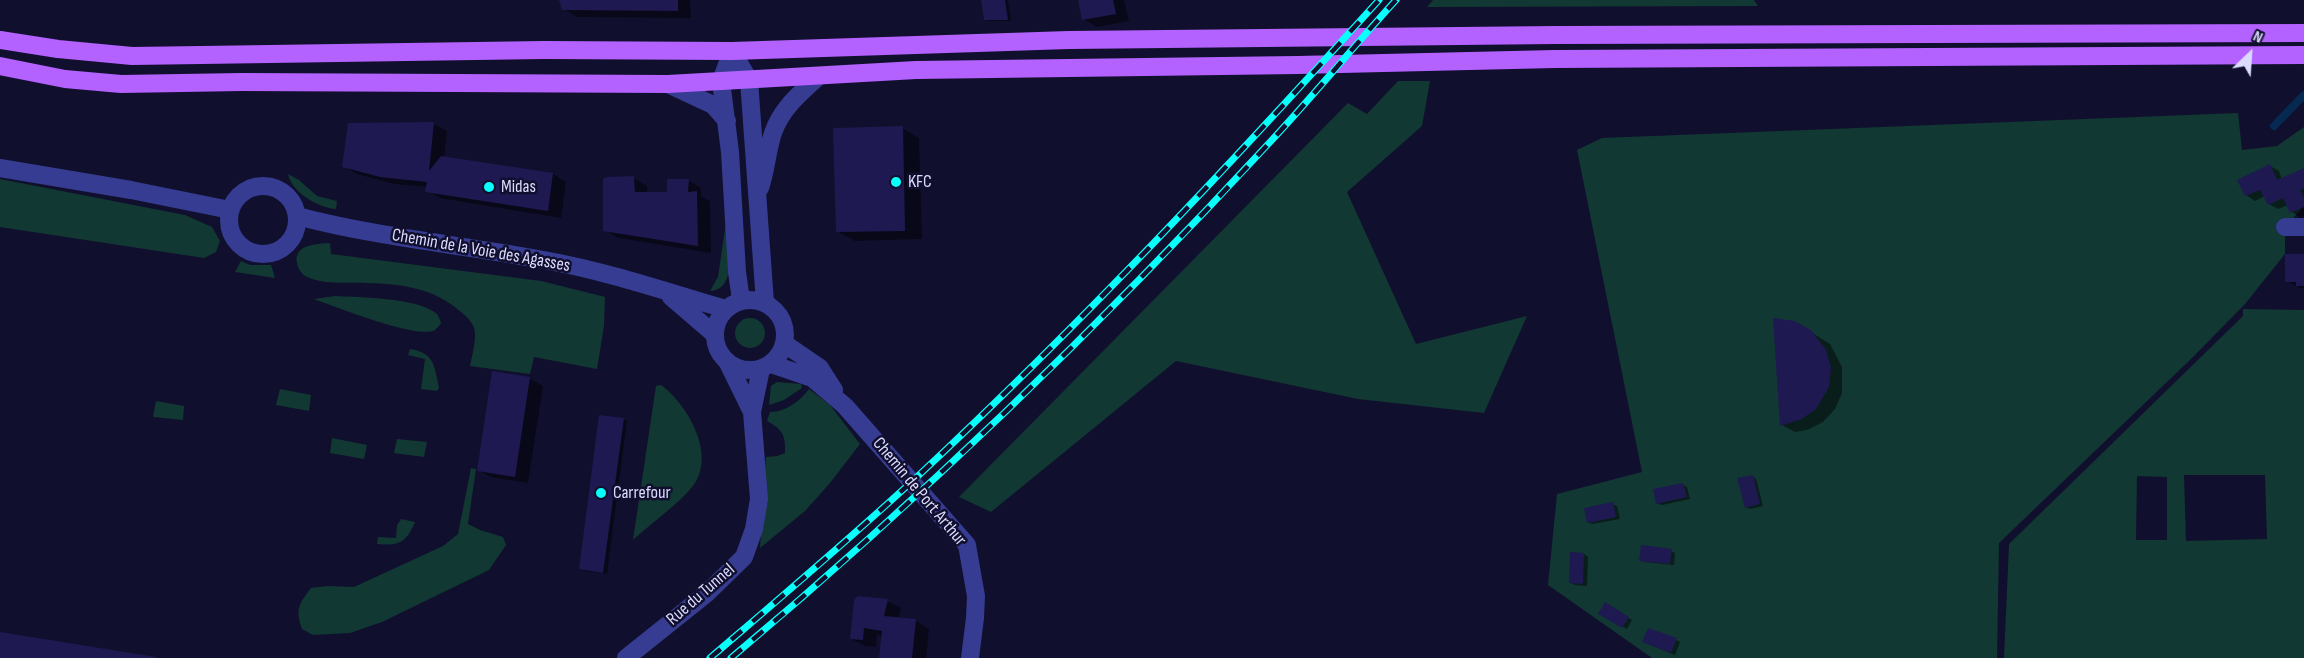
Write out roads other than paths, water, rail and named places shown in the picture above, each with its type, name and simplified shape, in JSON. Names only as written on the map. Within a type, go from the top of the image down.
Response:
[{"type":"main road","points":[[0,40],[58,49],[132,56],[544,50],[732,51],[1080,40],[1567,35],[2304,33]]},
{"type":"main road","points":[[0,66],[64,79],[121,84],[254,82],[668,84],[916,70],[1555,59],[2304,55]]},
{"type":"street","points":[[732,51],[748,80],[765,303]]},
{"type":"street","points":[[732,51],[722,81],[737,272],[734,304]]},
{"type":"street","points":[[756,202],[765,173],[772,134],[787,106],[819,76]]},
{"type":"street","points":[[668,84],[712,105],[727,122]]},
{"type":"street","points":[[0,168],[131,190],[230,210]]},
{"type":"street","points":[[266,186],[277,189],[287,195],[297,216],[293,236],[279,250],[259,254],[240,246],[234,238],[230,229],[230,210],[235,200],[244,191],[266,186]]},
{"type":"street","name":"Chemin de la Voie des Agasses","points":[[297,216],[338,227],[549,261],[639,282],[665,292],[734,304]]},
{"type":"street","points":[[2285,227],[2304,227]]},
{"type":"street","name":"Chemin de la Voie des Agasses","points":[[665,292],[714,334]]},
{"type":"street","points":[[753,299],[765,303],[775,310],[782,320],[786,332],[785,344],[780,355],[766,367],[750,370],[738,369],[720,355],[714,334],[716,324],[734,304],[753,299]]},
{"type":"street","name":"Chemin de Port Arthur","points":[[785,344],[820,368],[845,406],[967,545],[976,596],[970,658]]},
{"type":"street","name":"Rue du Tunnel","points":[[626,658],[706,594],[744,557],[754,529],[759,499],[752,412],[727,361]]},
{"type":"street","name":"Chemin de Port Arthur","points":[[766,367],[812,378],[845,406]]},
{"type":"street","name":"Rue du Tunnel","points":[[752,412],[766,367]]},
{"type":"waterway","points":[[2274,126],[2304,95]]},
{"type":"railway","points":[[710,658],[893,498],[979,418],[1097,302],[1211,183],[1379,0]]},
{"type":"railway","points":[[731,658],[872,535],[1076,343],[1271,141],[1396,0]]},
{"type":"place","name":"KFC","points":[[896,182]]},
{"type":"place","name":"Midas","points":[[489,187]]},
{"type":"place","name":"Carrefour","points":[[601,493]]}]
